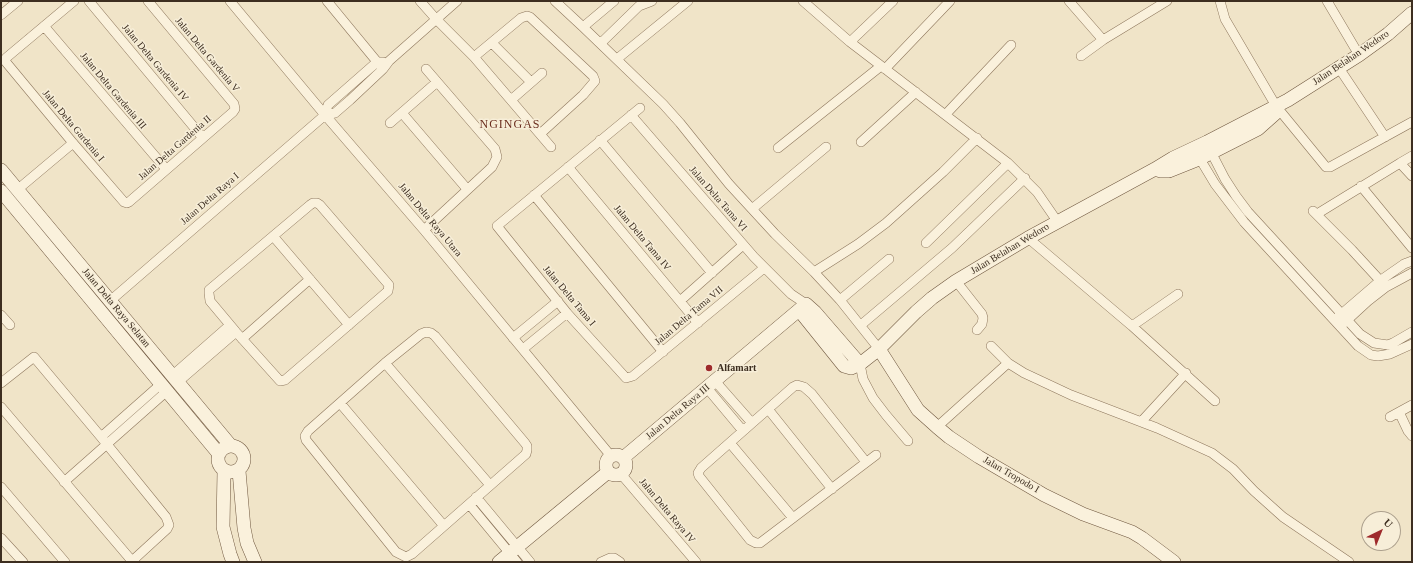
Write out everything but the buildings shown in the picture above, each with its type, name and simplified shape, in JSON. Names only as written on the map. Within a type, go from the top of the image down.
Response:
[{"type":"street","points":[[44,26],[74,1]]},
{"type":"street","name":"Jalan Delta Gardenia IV","points":[[89,1],[203,138]]},
{"type":"street","name":"Jalan Delta Gardenia V","points":[[148,1],[234,104]]},
{"type":"street","name":"Jalan Delta Raya Utara","points":[[230,1],[325,115],[424,230],[513,338],[617,457]]},
{"type":"street","points":[[327,1],[383,64]]},
{"type":"street","points":[[420,1],[474,57],[551,148]]},
{"type":"street","name":"Jalan Delta Raya I","points":[[110,301],[325,115],[334,113],[383,64],[457,1]]},
{"type":"street","points":[[555,1],[617,59],[680,123],[729,184],[752,210],[840,300],[879,349]]},
{"type":"street","points":[[584,27],[614,1]]},
{"type":"street","points":[[601,44],[639,6],[652,1]]},
{"type":"street","points":[[617,59],[688,1]]},
{"type":"street","points":[[803,1],[850,42],[946,114],[1008,163],[1025,178],[1045,202],[1057,221]]},
{"type":"street","points":[[850,42],[893,1]]},
{"type":"street","points":[[778,148],[883,67],[950,1]]},
{"type":"street","points":[[1069,1],[1104,40]]},
{"type":"street","points":[[1081,56],[1167,1]]},
{"type":"street","points":[[1220,1],[1225,19],[1278,108],[1327,167],[1330,167],[1412,122]]},
{"type":"street","points":[[1327,1],[1359,55]]},
{"type":"street","points":[[1,16],[13,3]]},
{"type":"street","name":"Jalan Belahan Wedoro","points":[[860,364],[879,349],[932,298],[956,281],[1057,221],[1156,169],[1173,158],[1197,154],[1266,117],[1288,100],[1359,55],[1412,15]]},
{"type":"street","points":[[474,57],[521,18],[528,16],[594,78],[593,84],[584,95],[540,134]]},
{"type":"street","name":"Jalan Delta Gardenia I","points":[[44,26],[6,58],[6,63],[124,202]]},
{"type":"street","name":"Jalan Delta Gardenia III","points":[[44,26],[166,170]]},
{"type":"street","points":[[492,43],[530,82]]},
{"type":"street","points":[[946,114],[1011,45]]},
{"type":"street","points":[[1339,68],[1385,137]]},
{"type":"street","points":[[424,230],[492,167],[496,160],[495,149],[426,69]]},
{"type":"street","points":[[511,100],[542,73]]},
{"type":"street","points":[[390,123],[437,82]]},
{"type":"street","points":[[861,142],[916,92]]},
{"type":"street","name":"Jalan Delta Gardenia II","points":[[124,202],[129,202],[233,112],[235,108],[234,104]]},
{"type":"street","points":[[640,108],[534,195],[663,352]]},
{"type":"street","points":[[402,113],[467,189]]},
{"type":"street","name":"Jalan Delta Tama VI","points":[[631,115],[743,245],[802,307]]},
{"type":"street","points":[[814,272],[858,244],[886,223],[938,177],[977,138]]},
{"type":"street","points":[[600,140],[712,273]]},
{"type":"street","points":[[18,190],[73,143]]},
{"type":"street","points":[[752,210],[826,146]]},
{"type":"street","points":[[1209,148],[1236,196],[1248,212],[1360,334],[1379,345],[1388,345],[1393,344],[1412,332]]},
{"type":"street","points":[[1197,154],[1229,204],[1244,222],[1358,346],[1371,355],[1378,356],[1390,354],[1412,344]]},
{"type":"street","points":[[1384,283],[1315,212],[1412,156]]},
{"type":"street","points":[[926,242],[1008,163]]},
{"type":"street","points":[[1400,163],[1412,176]]},
{"type":"street","name":"Jalan Delta Tama IV","points":[[568,167],[698,323]]},
{"type":"street","name":"Jalan Delta Raya Selatan","points":[[1,170],[232,446]]},
{"type":"street","points":[[861,325],[952,248],[1025,178]]},
{"type":"street","points":[[1361,186],[1412,248]]},
{"type":"street","name":"Jalan Delta Raya Selatan","points":[[1,191],[219,454]]},
{"type":"street","name":"Jalan Delta Tama I","points":[[534,195],[497,226],[567,312],[626,378]]},
{"type":"street","points":[[317,203],[388,284],[387,294],[282,381],[278,380],[236,332],[210,301],[209,297],[210,290],[273,236],[310,205],[317,203]]},
{"type":"street","points":[[273,236],[349,325]]},
{"type":"street","points":[[1028,238],[1186,373],[1215,401]]},
{"type":"street","points":[[680,301],[743,245]]},
{"type":"street","points":[[840,300],[889,259]]},
{"type":"street","points":[[1337,324],[1344,316],[1368,301],[1394,270],[1412,261]]},
{"type":"street","name":"Jalan Delta Tama VII","points":[[626,378],[633,376],[764,268]]},
{"type":"street","points":[[1384,283],[1412,273]]},
{"type":"street","points":[[176,379],[236,332],[310,279]]},
{"type":"street","points":[[956,281],[984,318],[982,324],[977,330]]},
{"type":"street","points":[[1132,326],[1178,294]]},
{"type":"street","points":[[513,338],[558,301]]},
{"type":"street","points":[[802,307],[844,366],[851,368],[860,364],[863,379],[873,398],[908,441]]},
{"type":"street","name":"Jalan Delta Raya III","points":[[617,457],[711,384],[802,307]]},
{"type":"street","points":[[523,349],[567,312]]},
{"type":"street","points":[[2,316],[10,325]]},
{"type":"street","points":[[426,332],[431,333],[527,446],[526,454],[412,554],[406,557],[396,552],[306,440],[305,436],[308,431],[385,364],[421,334],[426,332]]},
{"type":"street","points":[[991,346],[1008,363],[1024,373],[1055,388],[1196,444],[1221,459],[1254,491],[1284,516],[1349,562]]},
{"type":"street","name":"Jalan Tropodo I","points":[[879,349],[915,405],[937,428],[979,457],[1037,491],[1083,514],[1132,532],[1174,562]]},
{"type":"street","points":[[1,383],[34,357],[108,445],[168,521],[169,525],[167,529],[132,562],[1,407]]},
{"type":"street","points":[[937,428],[1008,363]]},
{"type":"street","points":[[385,364],[490,485]]},
{"type":"street","points":[[1141,422],[1186,373]]},
{"type":"street","points":[[711,384],[752,423]]},
{"type":"street","points":[[711,384],[743,431]]},
{"type":"street","points":[[866,462],[812,394],[802,386],[796,385],[701,468],[698,473],[750,540],[760,543],[876,455]]},
{"type":"street","points":[[101,437],[164,388]]},
{"type":"street","points":[[64,482],[108,445],[164,388]]},
{"type":"street","points":[[340,403],[444,526]]},
{"type":"street","points":[[1412,405],[1395,415],[1412,436]]},
{"type":"street","points":[[768,409],[832,489]]},
{"type":"street","points":[[730,443],[792,518]]},
{"type":"street","points":[[232,446],[239,448],[244,454],[244,465],[239,471],[231,473],[224,470],[221,468],[218,461],[219,454],[224,448],[232,446]]},
{"type":"street","points":[[499,562],[515,554],[615,473],[624,472],[626,465],[617,457],[608,459],[606,465],[615,473]]},
{"type":"street","points":[[224,470],[224,527],[233,562]]},
{"type":"street","points":[[239,471],[244,528],[255,562]]},
{"type":"street","name":"Jalan Delta Raya IV","points":[[615,473],[696,562]]},
{"type":"street","points":[[1,487],[65,562]]},
{"type":"street","points":[[476,498],[515,554]]},
{"type":"street","points":[[469,504],[515,554],[530,562]]},
{"type":"street","points":[[1,538],[23,562]]},
{"type":"street","points":[[601,562],[614,558],[620,562]]},
{"type":"place","name":"Alfamart","points":[[709,368]]},
{"type":"district","name":"NGINGAS","points":[[510,125]]}]
